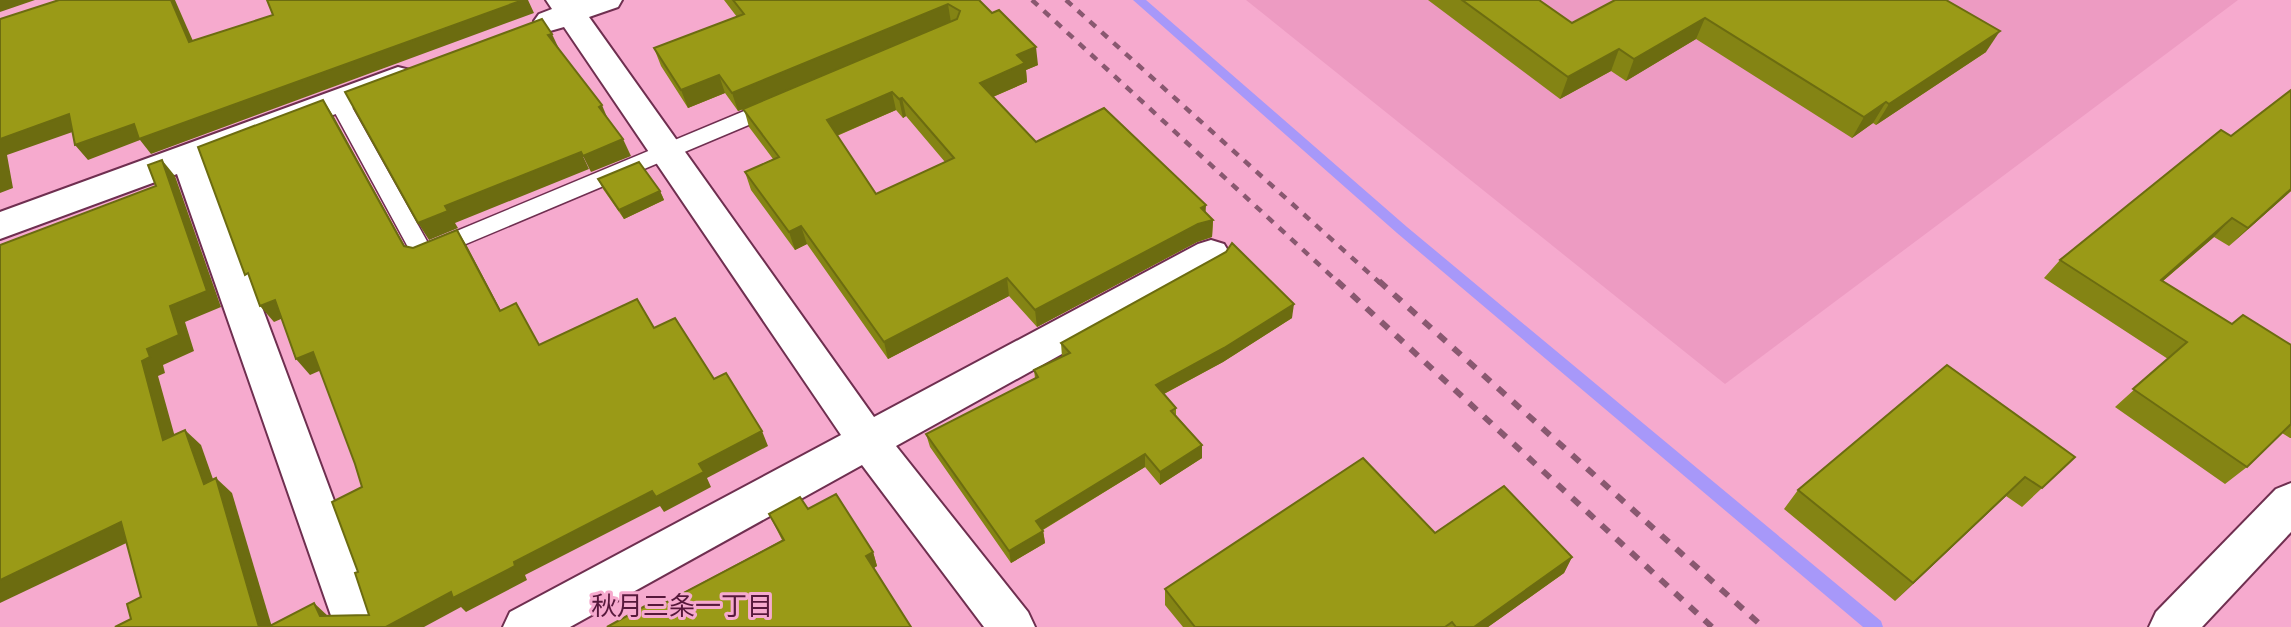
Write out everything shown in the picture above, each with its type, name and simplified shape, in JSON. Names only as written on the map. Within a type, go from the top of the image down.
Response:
[{"type":"street","points":[[519,33],[566,7],[607,0]]},
{"type":"street","points":[[566,7],[869,441],[1012,627]]},
{"type":"street","points":[[0,226],[429,66]]},
{"type":"street","points":[[188,156],[358,627]]},
{"type":"street","points":[[526,627],[1211,254]]},
{"type":"street","points":[[2172,627],[2285,518]]},
{"type":"lane","points":[[338,100],[424,254],[791,99]]},
{"type":"shaded area","points":[[1246,0],[2238,0],[1725,384]]},
{"type":"building","points":[[59,0],[171,0],[189,42],[273,15],[267,0],[523,0],[139,139],[134,124],[75,145],[69,114],[0,139],[0,19]]},
{"type":"building","points":[[733,0],[979,0],[992,13],[999,10],[1036,47],[1017,55],[1025,63],[980,83],[1036,142],[1104,108],[1206,205],[1201,208],[1213,220],[1198,224],[1035,310],[1007,278],[884,342],[801,226],[789,232],[745,172],[779,157],[743,109],[957,19],[960,11],[948,4],[732,93],[719,75],[681,90],[654,48],[744,14]],"holes":[[[892,92],[899,99],[902,98],[954,158],[876,194],[827,120]]]},
{"type":"building","points":[[1462,0],[1539,0],[1572,23],[1615,0],[1946,0],[2000,31],[1889,104],[1886,102],[1864,117],[1705,18],[1634,59],[1619,49],[1568,77]]},
{"type":"building","points":[[542,19],[552,34],[548,35],[602,105],[599,107],[623,139],[583,156],[581,152],[445,206],[448,211],[418,223],[345,92]]},
{"type":"building","points":[[2291,90],[2291,189],[2248,228],[2232,218],[2161,280],[2232,324],[2243,315],[2291,345],[2291,424],[2247,467],[2133,389],[2187,342],[2060,260],[2221,130],[2231,136]]},
{"type":"building","points":[[323,100],[404,246],[413,248],[457,230],[500,311],[516,303],[539,345],[637,299],[654,328],[675,318],[714,379],[726,373],[762,431],[699,464],[704,472],[656,497],[652,491],[514,562],[515,566],[453,598],[451,592],[386,627],[268,627],[314,603],[320,616],[369,615],[355,573],[358,572],[332,502],[362,487],[313,352],[296,359],[275,300],[260,306],[248,273],[245,275],[198,147]]},
{"type":"building","points":[[162,160],[207,291],[170,306],[179,335],[147,349],[150,357],[142,361],[163,440],[185,430],[204,484],[216,478],[259,627],[115,627],[131,619],[127,604],[141,597],[121,522],[0,580],[0,245],[156,186],[148,165]]},
{"type":"building","points":[[639,162],[660,191],[619,210],[598,179]]},
{"type":"building","points":[[1232,243],[1294,304],[1224,348],[1156,385],[1176,408],[1171,411],[1202,445],[1160,472],[1145,454],[1036,521],[1043,531],[1009,551],[926,434],[1038,377],[1034,370],[1070,353],[1061,343],[1226,252]]},
{"type":"building","points":[[1947,365],[2075,457],[2042,488],[2025,477],[1913,583],[1798,490]]},
{"type":"building","points":[[1363,458],[1435,533],[1504,486],[1572,557],[1474,627],[1456,627],[1452,622],[1445,627],[1195,627],[1165,589]]},
{"type":"building","points":[[836,494],[873,552],[866,556],[911,627],[607,627],[656,600],[659,606],[784,540],[769,514],[800,497],[808,509]]},
{"type":"waterway","points":[[1139,0],[1402,230],[1875,627]]},
{"type":"railway","points":[[1032,0],[1339,283]]},
{"type":"railway","points":[[1066,0],[1380,283]]},
{"type":"railway","points":[[1337,281],[1712,627]]},
{"type":"railway","points":[[1379,281],[1763,627]]},
{"type":"district","name":"秋月三条一丁目","points":[[682,604]]}]
